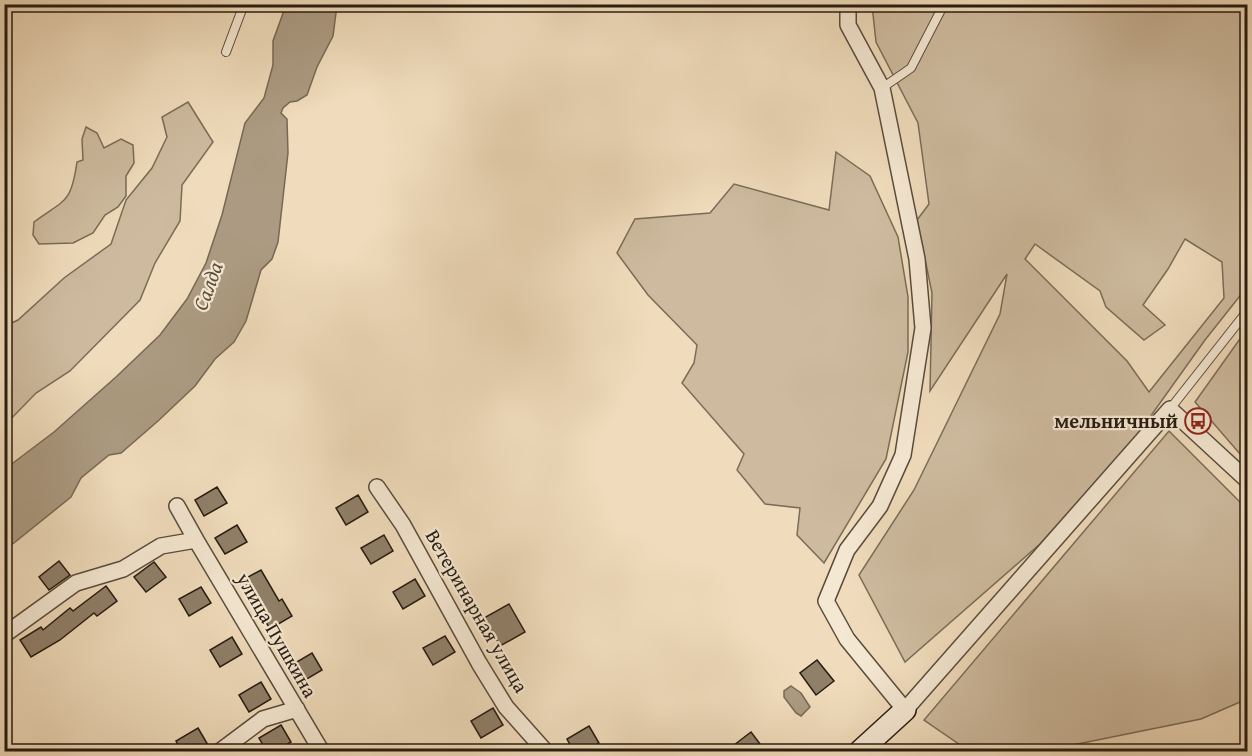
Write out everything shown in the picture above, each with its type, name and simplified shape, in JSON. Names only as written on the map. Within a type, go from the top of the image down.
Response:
[{"type":"street","points":[[848,4],[848,25],[882,88],[917,260],[923,328],[903,455],[880,506],[847,550],[826,601],[847,639],[905,710]]},
{"type":"street","points":[[859,752],[905,710],[1170,409],[1248,481]]},
{"type":"street","name":"Ветеринарная улица","points":[[378,487],[403,525],[479,663],[506,706],[546,752]]},
{"type":"street","name":"улица Пушкина","points":[[177,506],[322,752]]},
{"type":"street","points":[[4,635],[76,583],[123,569],[161,546],[196,540]]},
{"type":"street","points":[[219,752],[263,719],[297,709]]},
{"type":"lane","points":[[226,52],[244,4]]},
{"type":"lane","points":[[882,88],[911,68],[944,4]]},
{"type":"lane","points":[[1170,409],[1248,310]]},
{"type":"shaded area","points":[[872,5],[1247,5],[1247,287],[1205,340],[1135,438],[1040,544],[905,662],[859,575],[914,490],[1000,314],[1007,274],[930,391],[932,293],[917,220],[929,204],[918,123],[876,42]],"holes":[[[1185,239],[1222,262],[1224,298],[1149,392],[1127,361],[1025,259],[1035,244],[1100,291],[1106,307],[1144,340],[1165,325],[1143,305]]]},
{"type":"shaded area","points":[[188,102],[213,142],[182,185],[180,221],[155,263],[140,300],[70,371],[36,393],[5,425],[5,326],[18,320],[64,278],[111,244],[126,200],[152,168],[167,137],[162,117]]},
{"type":"shaded area","points":[[86,127],[97,133],[104,148],[121,139],[133,145],[134,163],[126,176],[126,196],[118,207],[105,215],[93,233],[73,243],[39,244],[33,235],[34,222],[60,204],[69,193],[77,162],[83,160],[82,139]]},
{"type":"shaded area","points":[[836,152],[870,176],[898,237],[908,297],[908,352],[886,459],[824,563],[797,535],[800,508],[765,504],[737,470],[744,454],[682,383],[694,363],[697,345],[648,295],[617,253],[635,219],[710,213],[734,184],[829,210]]},
{"type":"shaded area","points":[[1247,329],[1248,462],[1195,402]]},
{"type":"shaded area","points":[[1169,431],[1247,509],[1247,699],[1201,719],[1043,751],[969,751],[924,720]]},
{"type":"water","name":"Салда","points":[[286,5],[337,5],[333,36],[317,67],[307,95],[290,102],[281,113],[287,119],[288,153],[278,242],[272,259],[261,270],[246,321],[234,342],[215,359],[195,386],[158,421],[121,453],[109,455],[81,478],[71,497],[5,548],[5,469],[54,432],[160,335],[187,299],[206,263],[222,215],[245,123],[264,98],[273,65],[273,41]]},
{"type":"water","points":[[791,686],[801,693],[810,707],[801,716],[784,697],[784,691]]},
{"type":"building","points":[[217,487],[227,503],[204,516],[195,500]]},
{"type":"building","points":[[358,495],[368,512],[346,525],[336,508]]},
{"type":"building","points":[[237,525],[247,542],[225,554],[215,538]]},
{"type":"building","points":[[384,535],[393,551],[371,564],[361,548]]},
{"type":"building","points":[[59,561],[70,575],[49,590],[39,577]]},
{"type":"building","points":[[154,562],[166,577],[146,592],[134,577]]},
{"type":"building","points":[[261,570],[279,601],[282,599],[292,616],[270,629],[251,597],[248,599],[239,582]]},
{"type":"building","points":[[415,579],[425,596],[403,609],[393,592]]},
{"type":"building","points":[[106,586],[117,601],[97,616],[94,613],[60,640],[31,657],[20,640],[41,627],[43,630],[70,608],[73,611]]},
{"type":"building","points":[[201,587],[211,603],[189,616],[179,599]]},
{"type":"building","points":[[509,604],[525,632],[500,646],[484,618]]},
{"type":"building","points":[[445,636],[455,652],[433,665],[423,648]]},
{"type":"building","points":[[232,637],[242,654],[220,667],[210,650]]},
{"type":"building","points":[[312,653],[322,670],[300,683],[290,666]]},
{"type":"building","points":[[817,660],[834,681],[816,695],[800,673]]},
{"type":"building","points":[[261,682],[271,699],[249,712],[239,695]]},
{"type":"building","points":[[493,708],[503,725],[481,738],[471,721]]},
{"type":"building","points":[[281,725],[291,742],[274,752],[267,752],[259,738]]},
{"type":"building","points":[[589,726],[599,743],[584,752],[574,752],[567,739]]},
{"type":"building","points":[[198,728],[208,745],[196,752],[182,752],[176,741]]},
{"type":"building","points":[[751,732],[766,752],[725,752]]},
{"type":"place","name":"мельничный","points":[[1198,421]]}]
